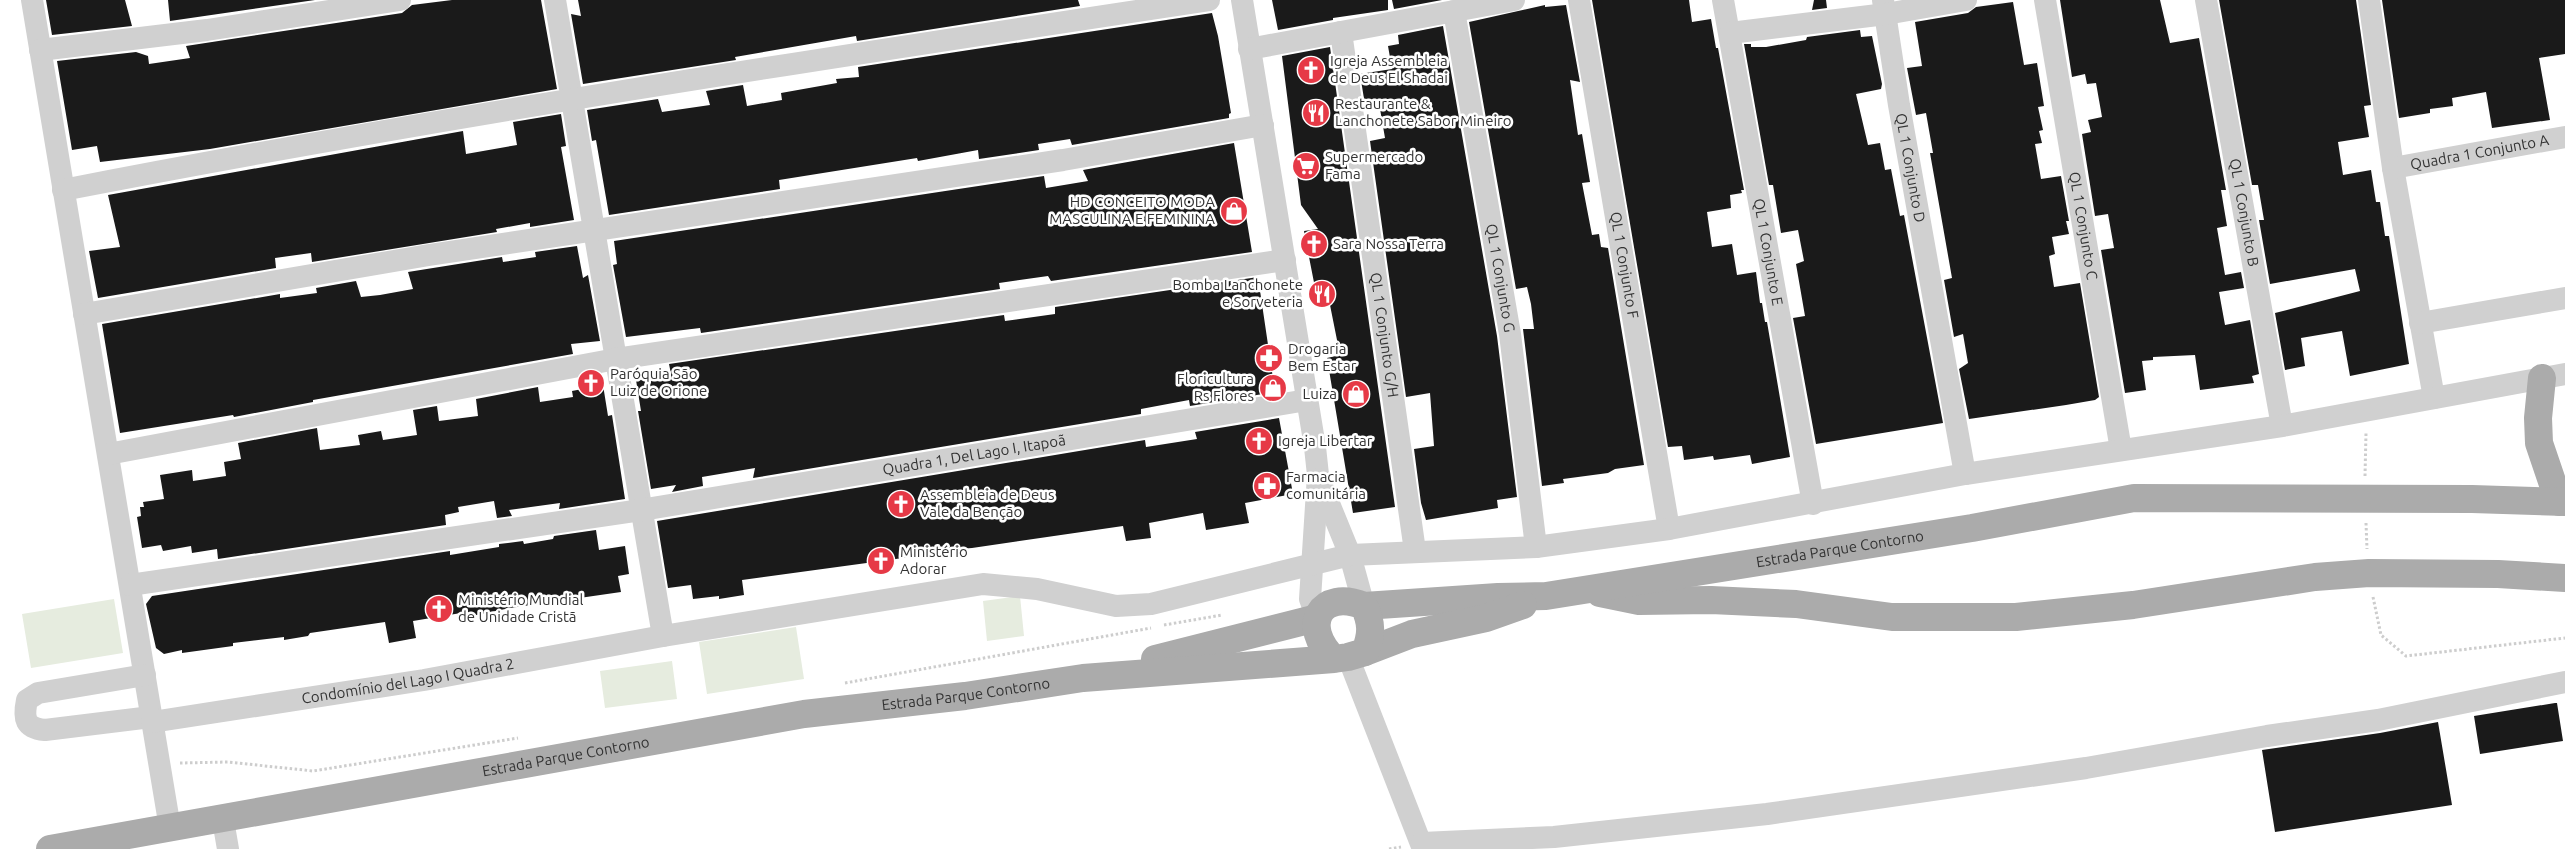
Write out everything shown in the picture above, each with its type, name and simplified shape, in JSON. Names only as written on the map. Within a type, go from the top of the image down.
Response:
[{"type":"main road","points":[[2554,376],[2538,418],[2539,443],[2562,502]]},
{"type":"main road","name":"Estrada Parque Contorno","points":[[1364,606],[1498,597],[1546,596],[1972,528],[2134,498],[2472,499],[2562,502]]},
{"type":"main road","points":[[1584,590],[1639,602],[1711,600],[1796,604],[1892,616],[2016,617],[2133,605],[2315,577],[2360,574],[2498,574],[2565,578]]},
{"type":"main road","name":"Estrada Parque Contorno","points":[[50,849],[223,820],[804,714],[965,696],[1084,678],[1349,656],[1412,634],[1486,618],[1546,596]]},
{"type":"main road","points":[[1350,600],[1364,606],[1372,627],[1349,656],[1322,648],[1316,633],[1316,618],[1326,608],[1338,601],[1350,600]]},
{"type":"main road","name":"Estrada Parque Contorno","points":[[1084,678],[1316,618]]},
{"type":"street","points":[[32,0],[170,828]]},
{"type":"street","points":[[40,50],[207,30],[400,0]]},
{"type":"street","points":[[555,0],[663,636]]},
{"type":"street","points":[[63,190],[256,152],[880,50],[1209,0]]},
{"type":"street","points":[[1242,0],[1318,475],[1310,599],[1316,618]]},
{"type":"street","points":[[1250,49],[1514,0]]},
{"type":"street","name":"QL 1 Conjunto F","points":[[1579,0],[1669,529]]},
{"type":"street","name":"QL 1 Conjunto E","points":[[1724,0],[1814,504]]},
{"type":"street","points":[[1730,33],[1884,7],[1966,0]]},
{"type":"street","name":"QL 1 Conjunto C","points":[[2045,0],[2121,450]]},
{"type":"street","name":"QL 1 Conjunto B","points":[[2206,0],[2282,426]]},
{"type":"street","points":[[2369,0],[2393,168],[2434,398]]},
{"type":"street","name":"QL 1 Conjunto D","points":[[1884,7],[1899,105],[1965,474]]},
{"type":"street","name":"QL 1 Conjunto G","points":[[1454,11],[1510,334],[1536,547]]},
{"type":"street","name":"QL 1 Conjunto G/H","points":[[1341,32],[1415,551]]},
{"type":"street","points":[[84,314],[419,256],[1063,160],[1263,125]]},
{"type":"street","name":"Quadra 1 Conjunto A","points":[[2393,168],[2565,137]]},
{"type":"street","points":[[108,454],[616,358],[1285,260]]},
{"type":"street","points":[[2420,323],[2565,298]]},
{"type":"street","name":"Condomínio del Lago I Quadra 2","points":[[144,675],[38,693],[27,700],[24,714],[28,724],[36,729],[45,730],[152,720],[414,682],[663,636],[983,584],[1037,589],[1116,606],[1151,604],[1223,588],[1311,563],[1350,555],[1536,547],[1669,529],[1814,504],[1965,474],[2282,426],[2554,376]]},
{"type":"street","name":"Quadra 1, Del Lago I, Itapoã","points":[[130,585],[641,510],[1307,400]]},
{"type":"street","points":[[1318,475],[1350,555],[1364,606]]},
{"type":"street","points":[[1349,656],[1423,846],[1554,837],[1796,810],[2076,770],[2267,736],[2378,720],[2565,682]]},
{"type":"street","points":[[223,820],[228,849]]},
{"type":"shaded area","points":[[1020,596],[1024,636],[987,641],[983,601]]},
{"type":"shaded area","points":[[114,599],[123,653],[31,668],[22,614]]},
{"type":"shaded area","points":[[796,627],[804,679],[707,694],[699,642]]},
{"type":"shaded area","points":[[672,661],[677,699],[605,708],[600,671]]},
{"type":"building","points":[[46,0],[125,0],[132,26],[52,35]]},
{"type":"building","points":[[168,0],[315,0],[170,21]]},
{"type":"building","points":[[452,0],[541,0],[557,89],[210,149],[100,162],[97,146],[72,150],[57,61],[136,52],[148,56],[149,64],[190,58],[186,46],[402,13],[412,5]]},
{"type":"building","points":[[578,0],[1078,0],[1080,6],[857,41],[856,36],[735,57],[736,60],[583,84],[571,14],[581,16]]},
{"type":"building","points":[[1272,0],[1388,0],[1388,10],[1333,18],[1333,20],[1278,30]]},
{"type":"building","points":[[1392,0],[1442,0],[1394,9]]},
{"type":"building","points":[[1592,0],[1689,0],[1692,22],[1711,19],[1744,190],[1741,190],[1742,193],[1730,195],[1731,208],[1707,212],[1712,247],[1732,244],[1737,275],[1756,272],[1760,303],[1762,303],[1765,322],[1767,322],[1790,457],[1752,464],[1750,455],[1714,460],[1713,456],[1684,460],[1682,446],[1668,447]]},
{"type":"building","points":[[1814,0],[1826,0],[1827,8],[1812,10]]},
{"type":"building","points":[[2060,0],[2160,0],[2170,43],[2199,38],[2226,190],[2221,190],[2227,226],[2217,228],[2225,275],[2241,272],[2244,288],[2219,292],[2225,325],[2250,320],[2259,374],[2252,376],[2254,383],[2200,390],[2195,355],[2153,357],[2153,360],[2142,361],[2146,390],[2125,393],[2101,250],[2114,248],[2108,214],[2095,216],[2082,134],[2091,132],[2088,120],[2102,117],[2096,83],[2087,84],[2085,74],[2072,77]]},
{"type":"building","points":[[2219,0],[2356,0],[2371,105],[2364,106],[2369,137],[2338,142],[2343,175],[2371,170],[2376,202],[2380,202],[2385,236],[2389,236],[2409,364],[2350,376],[2342,331],[2301,338],[2305,366],[2285,370],[2275,313],[2360,291],[2355,269],[2270,284],[2259,220],[2264,220],[2258,185],[2252,185]]},
{"type":"building","points":[[2382,0],[2565,0],[2565,54],[2539,58],[2550,120],[2492,128],[2486,92],[2452,98],[2453,106],[2430,109],[2430,113],[2399,118]]},
{"type":"building","points":[[2013,2],[2024,65],[2037,63],[2044,106],[2038,107],[2043,130],[2039,131],[2042,143],[2035,144],[2041,179],[2061,176],[2069,221],[2066,221],[2069,234],[2052,237],[2055,254],[2049,256],[2054,287],[2080,283],[2099,397],[2095,400],[2066,405],[1969,419],[1959,369],[1968,363],[1963,334],[1954,337],[1944,280],[1952,278],[1930,153],[1933,153],[1926,113],[1916,115],[1907,68],[1922,66],[1915,22],[1968,13],[1976,7]]},
{"type":"building","points":[[1545,5],[1545,7],[1566,5],[1580,82],[1570,80],[1578,135],[1582,134],[1590,182],[1582,183],[1592,235],[1599,234],[1601,247],[1608,248],[1644,465],[1615,469],[1608,473],[1563,479],[1564,483],[1542,486],[1523,329],[1534,329],[1531,304],[1527,287],[1516,289],[1469,22]]},
{"type":"building","points":[[1212,13],[1218,36],[1231,113],[1229,118],[1072,145],[1070,139],[1038,144],[1039,150],[979,159],[978,150],[918,161],[917,158],[779,180],[780,189],[609,215],[596,140],[592,141],[587,110],[658,99],[662,112],[710,105],[706,91],[743,85],[747,106],[782,100],[781,93],[837,83],[836,79],[859,77],[858,67]]},
{"type":"building","points":[[1443,26],[1497,336],[1517,497],[1497,500],[1498,508],[1426,520],[1421,503],[1414,449],[1434,446],[1430,393],[1406,397],[1370,141],[1385,138],[1379,103],[1365,105],[1360,74],[1392,69],[1388,46],[1399,44],[1398,35]]},
{"type":"building","points":[[1860,30],[1861,37],[1872,36],[1882,84],[1881,89],[1856,94],[1868,145],[1880,143],[1885,170],[1891,169],[1900,216],[1904,215],[1943,423],[1816,444],[1793,318],[1805,316],[1796,264],[1804,261],[1798,230],[1781,233],[1773,185],[1769,185],[1744,44],[1751,44],[1751,47],[1766,47],[1806,40],[1807,37]]},
{"type":"building","points":[[1330,47],[1395,507],[1353,513],[1327,358],[1340,355],[1330,305],[1319,308],[1309,257],[1304,231],[1318,229],[1301,205],[1282,56]]},
{"type":"building","points":[[561,114],[566,146],[561,147],[574,220],[530,227],[530,223],[496,229],[497,232],[312,262],[311,253],[275,258],[276,268],[98,298],[89,251],[120,247],[108,195],[463,131],[466,154],[517,145],[513,122]]},
{"type":"building","points":[[1234,143],[1252,252],[1051,281],[1048,276],[999,283],[1000,289],[701,333],[700,328],[626,337],[613,265],[617,264],[614,241],[1044,176],[1046,188],[1088,181],[1083,170]]},
{"type":"building","points":[[577,246],[583,278],[588,275],[600,341],[571,344],[573,354],[313,400],[313,402],[234,417],[233,415],[120,433],[102,324],[280,294],[280,298],[317,293],[316,288],[356,281],[361,297],[380,295],[413,289],[408,272],[502,257],[503,262],[536,257],[535,252]]},
{"type":"building","points":[[1258,277],[1275,392],[1190,406],[1189,400],[1141,409],[1141,414],[753,478],[755,468],[702,477],[703,486],[672,492],[676,485],[651,489],[638,411],[641,411],[636,380],[671,374],[669,364],[1004,315],[1005,321],[1055,314],[1055,307]]},
{"type":"building","points":[[603,385],[608,416],[612,415],[625,499],[559,509],[560,503],[509,510],[512,516],[497,518],[494,501],[458,507],[459,512],[445,515],[446,525],[218,559],[217,549],[192,553],[191,546],[163,551],[161,545],[142,548],[137,517],[141,516],[140,507],[144,507],[143,502],[164,499],[160,475],[192,470],[193,481],[226,476],[224,462],[241,459],[238,443],[317,428],[320,450],[360,445],[358,435],[381,431],[383,440],[417,435],[413,410],[437,406],[439,421],[478,416],[476,399],[538,387],[540,402],[573,397],[572,391]]},
{"type":"building","points":[[1279,418],[1293,494],[1245,503],[1249,523],[1206,530],[1203,513],[1149,523],[1151,538],[1126,541],[1123,526],[972,548],[945,550],[896,559],[742,580],[744,595],[719,599],[719,596],[693,599],[691,585],[668,588],[657,521],[1145,440],[1146,447],[1197,439],[1195,432]]},
{"type":"building","points":[[596,530],[599,550],[625,546],[629,574],[618,576],[621,592],[510,608],[462,618],[461,613],[413,621],[416,638],[389,643],[385,622],[310,633],[308,636],[284,640],[284,637],[233,643],[233,646],[182,653],[182,650],[164,654],[156,648],[146,604],[152,596],[450,551],[450,555],[499,547],[499,544],[523,541],[524,544],[553,539],[554,536]]},
{"type":"building","points":[[2557,703],[2563,741],[2480,754],[2474,716]]},
{"type":"building","points":[[2438,722],[2452,805],[2275,832],[2262,750],[2380,733]]},
{"type":"place","name":"Igreja Assembleia de Deus El Shadai","points":[[1311,70]]},
{"type":"place","name":"Restaurante & Lanchonete Sabor Mineiro","points":[[1316,113]]},
{"type":"place","name":"Supermercado Fama","points":[[1306,166]]},
{"type":"place","name":"HD CONCEITO MODA MASCULINA E FEMININA","points":[[1234,211]]},
{"type":"place","name":"Sara Nossa Terra","points":[[1314,244]]},
{"type":"place","name":"Bomba Lanchonete e Sorveteria","points":[[1322,294]]},
{"type":"place","name":"Drogaria Bem Estar","points":[[1269,358]]},
{"type":"place","name":"Paróquia São Luiz de Orione","points":[[591,383]]},
{"type":"place","name":"Floricultura Rs Flores","points":[[1273,388]]},
{"type":"place","name":"Luiza","points":[[1356,394]]},
{"type":"place","name":"Igreja Libertar","points":[[1259,441]]},
{"type":"place","name":"Farmacia comunitária","points":[[1267,486]]},
{"type":"place","name":"Assembleia de Deus Vale da Benção","points":[[901,504]]},
{"type":"place","name":"Ministério Adorar","points":[[881,561]]},
{"type":"place","name":"Ministério Mundial de Unidade Cristã","points":[[439,609]]}]
